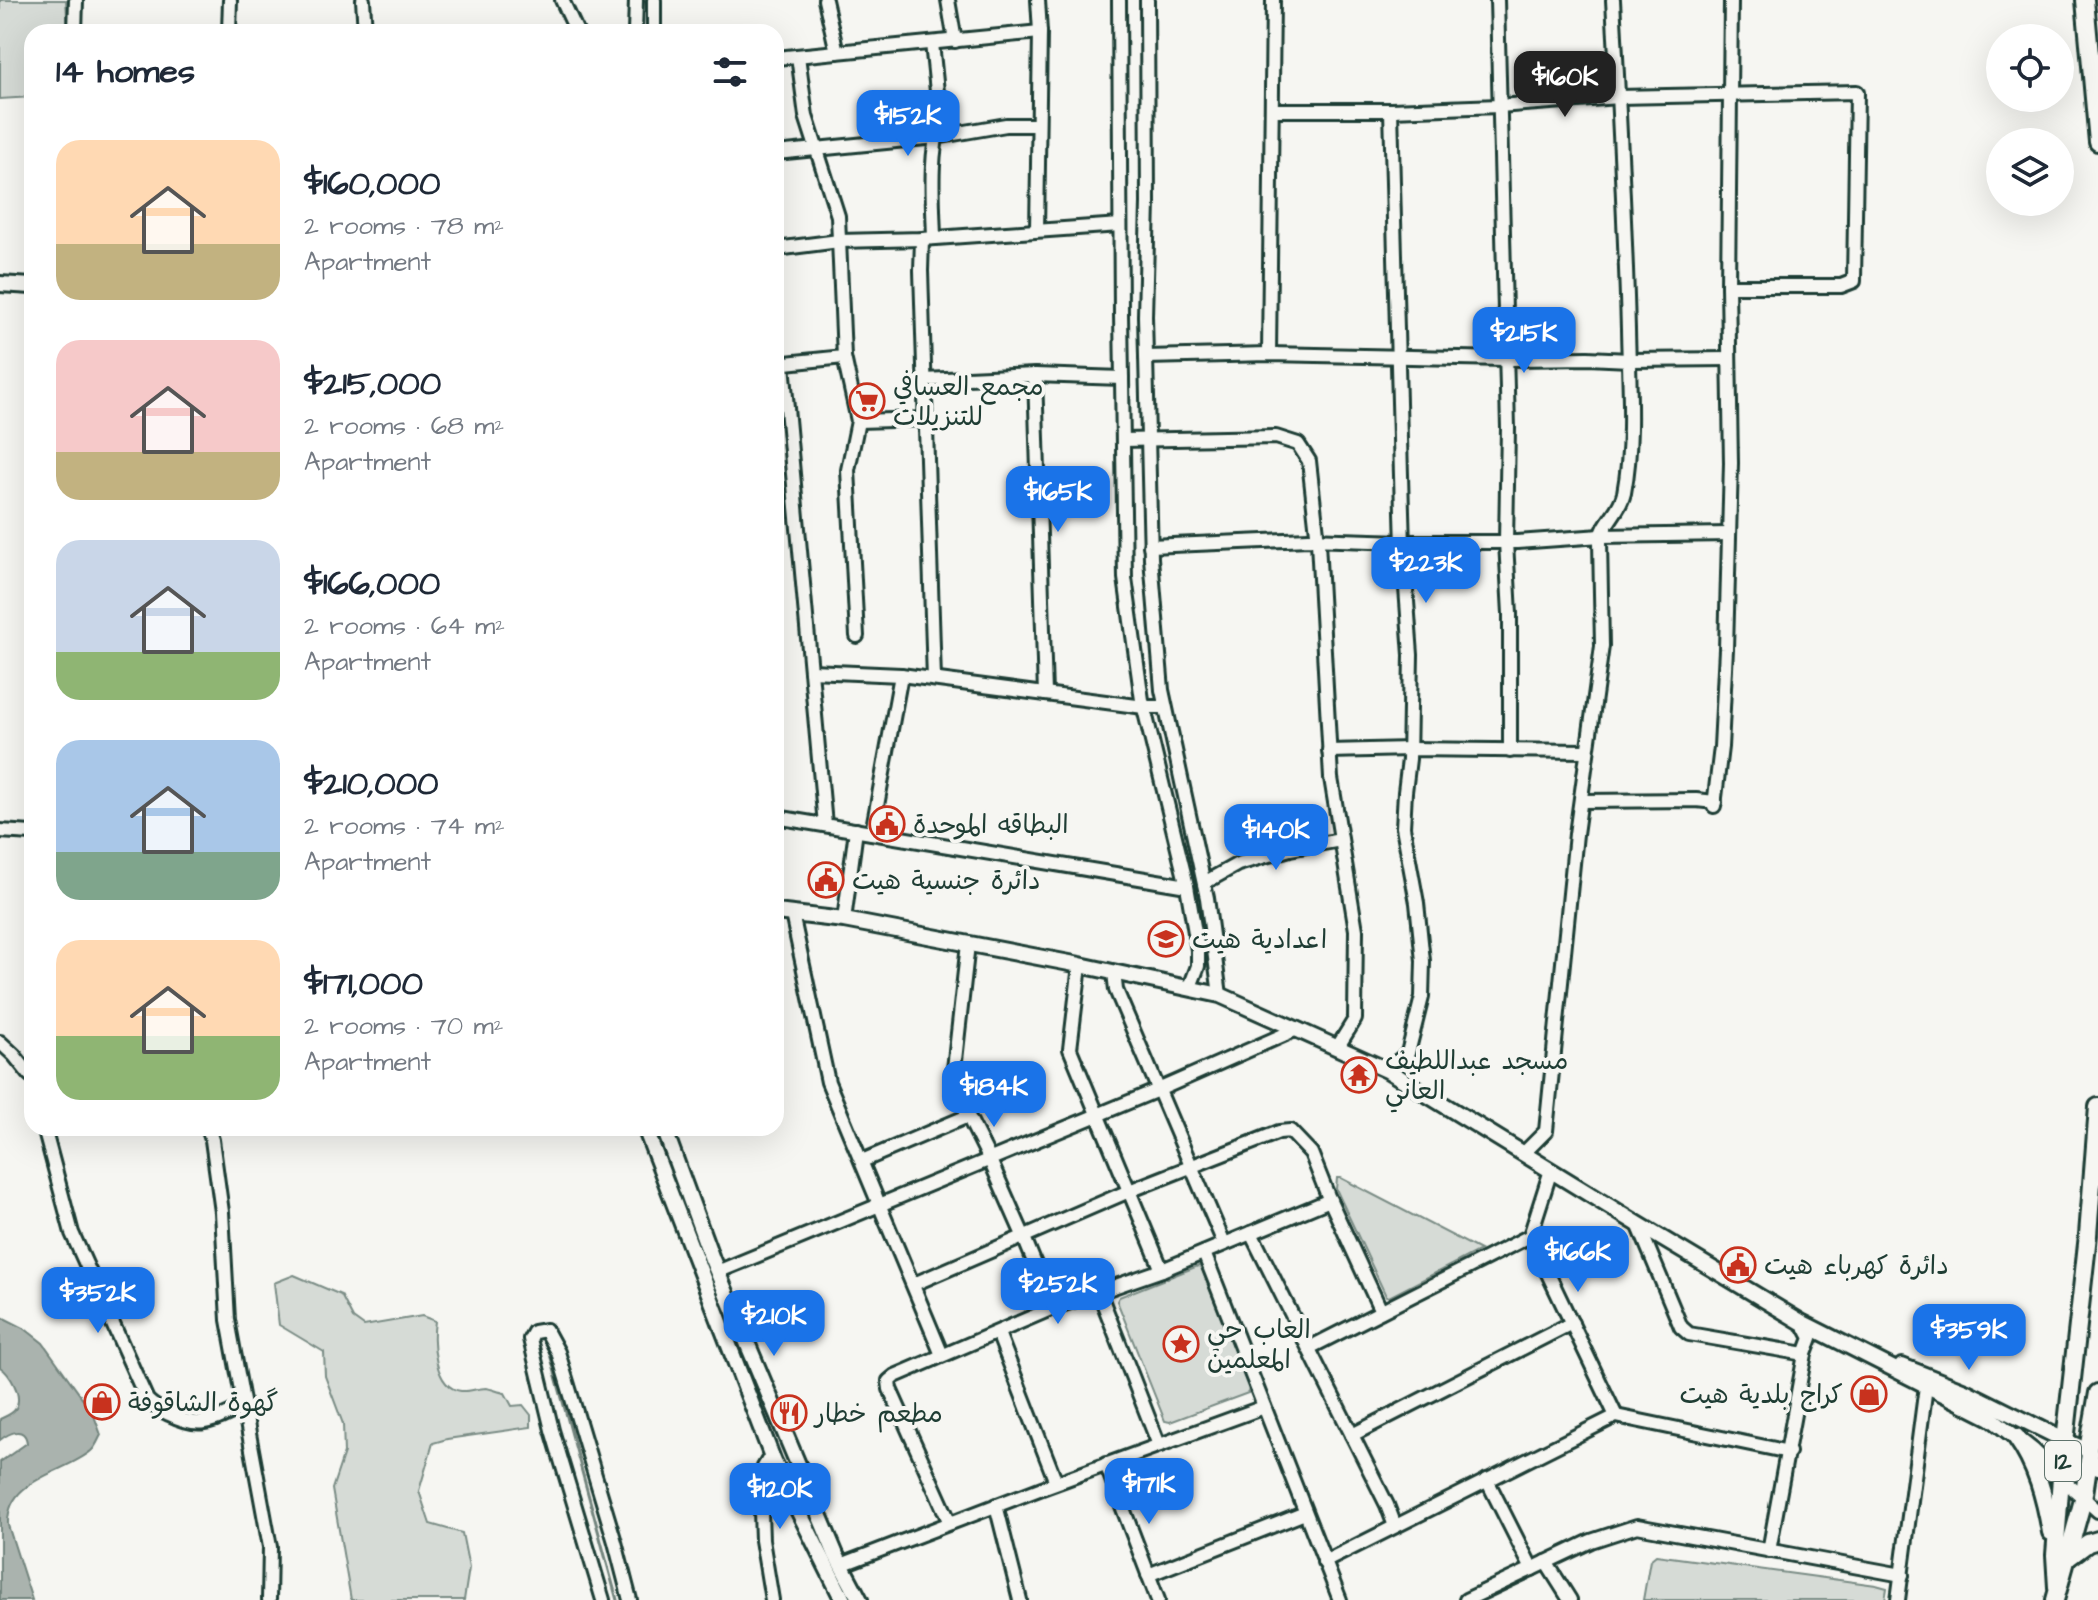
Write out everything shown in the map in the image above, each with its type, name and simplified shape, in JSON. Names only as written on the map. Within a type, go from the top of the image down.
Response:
[{"type":"highway","points":[[2085,0],[2098,142]]},
{"type":"highway","name":"12","points":[[2056,1594],[2060,1557],[2061,1478],[2088,1235],[2098,1107]]},
{"type":"highway","name":"12","points":[[2060,1557],[2083,1500],[2098,1393]]},
{"type":"highway","points":[[2016,1437],[2030,1456],[2039,1480],[2060,1557],[2098,1540]]},
{"type":"main road","points":[[0,284],[24,286]]},
{"type":"main road","points":[[784,913],[844,920],[1190,987],[1220,995],[1297,1029],[1387,1070],[1803,1323],[1991,1418],[2061,1478]]},
{"type":"main road","points":[[648,1136],[771,1455],[843,1600]]},
{"type":"main road","points":[[667,1136],[717,1272],[841,1565],[860,1600]]},
{"type":"main road","points":[[1853,1349],[1965,1391],[2066,1441]]},
{"type":"main road","points":[[752,1406],[770,1398]]},
{"type":"street","points":[[75,24],[76,0]]},
{"type":"street","points":[[229,24],[230,0]]},
{"type":"street","points":[[363,0],[364,24]]},
{"type":"street","points":[[562,0],[573,24]]},
{"type":"street","points":[[635,24],[636,0]]},
{"type":"street","points":[[654,0],[654,24]]},
{"type":"street","points":[[825,0],[837,52]]},
{"type":"street","points":[[948,0],[955,41]]},
{"type":"street","points":[[1037,230],[1038,0]]},
{"type":"street","points":[[1119,0],[1125,578],[1144,707],[1187,886],[1198,950],[1198,966],[1190,987]]},
{"type":"street","points":[[1147,0],[1146,357],[1150,546],[1162,690],[1204,883],[1220,995]]},
{"type":"street","points":[[1269,354],[1273,0]]},
{"type":"street","points":[[1497,0],[1508,428],[1506,542],[1510,614],[1510,751]]},
{"type":"street","points":[[1524,1153],[1546,1131],[1581,801],[1602,646],[1601,536],[1620,508],[1630,427],[1626,248],[1613,0]]},
{"type":"street","points":[[1581,801],[1715,804],[1724,691],[1731,463],[1728,286],[1731,0]]},
{"type":"street","points":[[784,57],[1040,32]]},
{"type":"street","points":[[932,43],[940,121],[928,238],[921,271],[934,679]]},
{"type":"street","points":[[798,56],[806,116],[838,216],[844,357],[858,421],[848,470],[857,636]]},
{"type":"street","points":[[1272,110],[1391,110],[1618,97],[1857,92],[1854,281],[1841,286],[1728,286]]},
{"type":"street","points":[[1387,1070],[1408,1053],[1422,997],[1423,961],[1417,903],[1403,827],[1410,749],[1411,655],[1403,542],[1391,110]]},
{"type":"street","points":[[784,152],[936,137],[1006,125],[1038,125]]},
{"type":"street","points":[[784,248],[839,241],[1120,225]]},
{"type":"street","points":[[1146,357],[1269,354],[1506,359],[1729,359]]},
{"type":"street","points":[[784,364],[844,357]]},
{"type":"street","points":[[924,380],[1035,375],[1122,378]]},
{"type":"street","points":[[1035,375],[1045,694]]},
{"type":"street","points":[[784,404],[825,825]]},
{"type":"street","points":[[858,421],[926,419]]},
{"type":"street","points":[[1123,440],[1276,437],[1298,444],[1309,461],[1318,540],[1331,778],[1356,930],[1355,1019],[1337,1048]]},
{"type":"street","points":[[1150,546],[1318,540],[1506,542],[1601,536],[1729,534]]},
{"type":"street","points":[[811,671],[901,675],[1144,707],[1165,707]]},
{"type":"street","points":[[872,833],[901,675]]},
{"type":"street","points":[[1329,751],[1587,751]]},
{"type":"street","points":[[784,818],[1187,886]]},
{"type":"street","points":[[844,920],[856,830]]},
{"type":"street","points":[[0,831],[24,832]]},
{"type":"street","points":[[1204,883],[1238,864],[1290,849],[1341,840]]},
{"type":"street","points":[[792,914],[828,1082],[942,1355]]},
{"type":"street","points":[[968,944],[953,1078],[1053,1308]]},
{"type":"street","points":[[1080,965],[1070,1049],[1162,1270]]},
{"type":"street","points":[[1114,972],[1116,990],[1224,1243]]},
{"type":"street","points":[[717,1272],[1158,1090],[1297,1029]]},
{"type":"street","points":[[0,1042],[24,1069]]},
{"type":"street","points":[[862,1161],[968,1116]]},
{"type":"street","points":[[914,1284],[1129,1191],[1279,1132],[1290,1131],[1311,1153],[1381,1311]]},
{"type":"street","points":[[46,1136],[72,1233],[147,1400],[153,1407],[195,1424],[245,1406]]},
{"type":"street","points":[[211,1136],[222,1212],[228,1320],[270,1547],[269,1600]]},
{"type":"street","points":[[1551,1170],[1530,1236],[1616,1416]]},
{"type":"street","points":[[950,1523],[889,1381],[1053,1308],[1162,1270],[1330,1200]]},
{"type":"street","points":[[1638,1224],[1681,1327],[1689,1334],[1805,1354]]},
{"type":"street","points":[[1251,1233],[1395,1526]]},
{"type":"street","points":[[1309,1348],[1530,1236]]},
{"type":"street","points":[[1204,1253],[1340,1600]]},
{"type":"street","points":[[1099,1292],[1159,1445]]},
{"type":"street","points":[[1352,1435],[1572,1323]]},
{"type":"street","points":[[1769,1551],[1805,1354],[1811,1338],[1803,1323]]},
{"type":"street","points":[[603,1600],[552,1430],[530,1339],[534,1332],[546,1330],[558,1352],[630,1600]]},
{"type":"street","points":[[998,1333],[1056,1482]]},
{"type":"street","points":[[1898,1600],[1926,1386]]},
{"type":"street","points":[[841,1565],[1056,1482],[1264,1407]]},
{"type":"street","points":[[1324,1562],[1616,1416],[1789,1452]]},
{"type":"street","points":[[2066,1441],[2088,1450],[2098,1469]]},
{"type":"street","points":[[771,1455],[760,1482],[762,1540],[772,1600]]},
{"type":"street","points":[[1106,1464],[1158,1600]]},
{"type":"street","points":[[2061,1478],[2098,1511]]},
{"type":"street","points":[[1487,1480],[1532,1569]]},
{"type":"street","points":[[996,1505],[1020,1600]]},
{"type":"street","points":[[1148,1575],[1305,1513]]},
{"type":"street","points":[[1466,1600],[1591,1541],[1637,1526],[1902,1575]]},
{"type":"street","points":[[1546,1562],[1570,1600]]},
{"type":"shaded area","points":[[0,0],[66,0],[68,24],[24,24],[24,98],[0,99]]},
{"type":"shaded area","points":[[1337,1178],[1480,1250],[1386,1296],[1336,1189]]},
{"type":"shaded area","points":[[1198,1266],[1249,1388],[1248,1393],[1170,1422],[1165,1421],[1117,1301],[1119,1297]]},
{"type":"shaded area","points":[[294,1275],[341,1295],[353,1318],[364,1326],[422,1316],[435,1321],[435,1352],[445,1382],[461,1391],[486,1388],[505,1393],[512,1406],[523,1405],[531,1415],[531,1427],[433,1443],[419,1491],[430,1524],[462,1533],[469,1568],[464,1600],[351,1600],[332,1489],[344,1453],[343,1424],[325,1376],[324,1352],[279,1325],[274,1283]]},
{"type":"shaded area","points":[[0,1316],[24,1328],[43,1343],[93,1413],[101,1435],[91,1451],[80,1459],[26,1487],[10,1509],[8,1525],[32,1600],[0,1600],[0,1462],[27,1443],[20,1432],[0,1440],[0,1419],[15,1410],[18,1397],[8,1375],[0,1367]]},
{"type":"shaded area","points":[[1656,1555],[1876,1585],[1887,1588],[1885,1600],[1643,1600],[1650,1560]]},
{"type":"waterway","points":[[547,1343],[617,1600]]},
{"type":"place","name":"مجمع العسافي للتنزيلات","points":[[867,401]]},
{"type":"place","name":"البطاقه الموحدة","points":[[887,824]]},
{"type":"place","name":"دائرة جنسية هيت","points":[[826,880]]},
{"type":"place","name":"اعدادية هيت","points":[[1166,939]]},
{"type":"place","name":"مسجد عبداللطيف العاني","points":[[1359,1075]]},
{"type":"place","name":"دائرة كهرباء هيت","points":[[1738,1265]]},
{"type":"place","name":"العاب حي المعلمين","points":[[1181,1344]]},
{"type":"place","name":"كراج بلدية هيت","points":[[1869,1394]]},
{"type":"place","name":"گهوة الشاقوفة","points":[[102,1402]]},
{"type":"place","name":"مطعم خطار","points":[[789,1413]]}]
